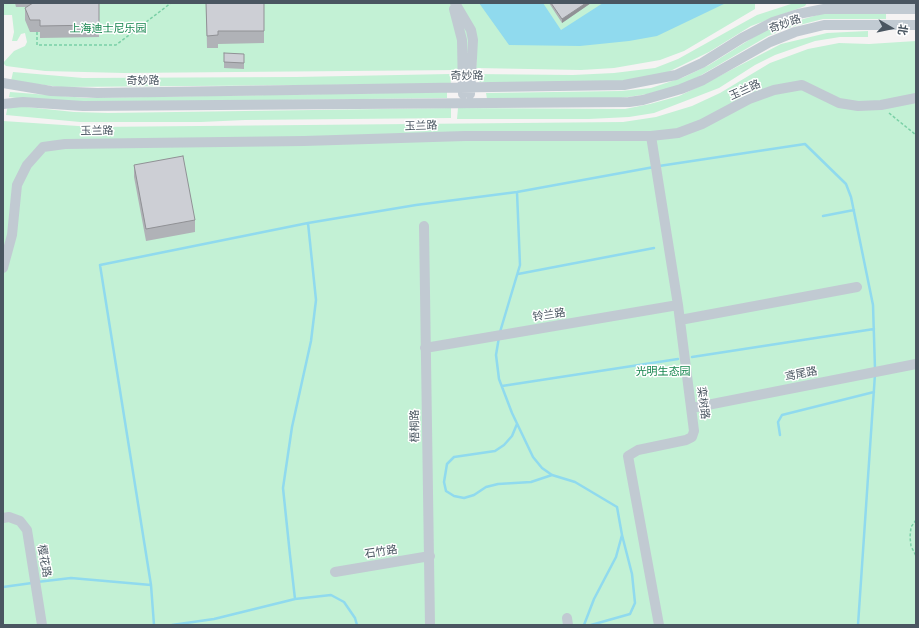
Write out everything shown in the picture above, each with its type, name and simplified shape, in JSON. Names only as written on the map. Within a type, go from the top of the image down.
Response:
[{"type":"street","points":[[454,3],[471,30],[473,40],[467,88],[467,102]]},
{"type":"street","name":"奇妙路","points":[[3,83],[28,88],[90,93],[467,88],[624,84],[650,81],[676,75],[702,63],[742,38],[773,22],[817,7],[916,10]]},
{"type":"street","name":"奇妙路","points":[[3,104],[23,102],[90,106],[467,102],[597,103],[643,100],[681,90],[703,80],[770,42],[795,32],[835,25],[916,25]]},
{"type":"street","name":"玉兰路","points":[[3,268],[12,236],[17,185],[27,165],[43,147],[88,143],[304,141],[466,136],[651,136],[678,134],[702,124],[749,99],[774,90],[802,85],[839,103],[858,106],[881,105],[916,98]]},
{"type":"street","name":"栾树路","points":[[651,136],[678,305],[694,431],[692,437],[686,440],[638,450],[628,456],[659,625]]},
{"type":"street","name":"梧桐路","points":[[424,226],[430,625]]},
{"type":"street","points":[[680,320],[858,287]]},
{"type":"street","name":"铃兰路","points":[[425,348],[678,305]]},
{"type":"street","name":"鸢尾路","points":[[692,408],[916,364]]},
{"type":"street","name":"樱花路","points":[[3,518],[9,517],[20,521],[27,530],[42,625]]},
{"type":"street","name":"石竹路","points":[[335,572],[430,556]]},
{"type":"path","points":[[37,32],[38,45],[116,45],[171,3]]},
{"type":"path","points":[[881,105],[892,117],[916,135]]},
{"type":"path","points":[[916,520],[911,527],[910,537],[911,546],[916,556]]},
{"type":"green space","name":"上海迪士尼乐园","points":[[3,3],[755,3],[755,9],[684,51],[660,60],[614,68],[581,70],[476,68],[477,52],[458,52],[460,70],[124,73],[45,71],[6,66],[3,63],[14,51],[25,46],[27,42],[25,33],[21,34],[17,41],[12,41],[14,32],[12,15],[3,15]]},
{"type":"green space","points":[[794,3],[807,3],[805,6],[751,26],[709,52],[666,73],[631,81],[492,83],[480,82],[476,80],[474,74],[573,75],[614,73],[655,68],[678,59],[757,15]]},
{"type":"green space","points":[[821,14],[886,14],[886,19],[823,19],[788,28],[768,36],[698,77],[680,85],[648,94],[621,98],[487,99],[486,93],[621,91],[651,88],[684,77],[709,65],[765,30]]},
{"type":"green space","points":[[868,31],[868,37],[840,37],[815,41],[775,55],[755,65],[719,88],[654,113],[629,117],[589,119],[457,119],[458,108],[625,109],[650,104],[679,96],[781,44],[827,33]]},
{"type":"green space","name":"光明生态园","points":[[916,41],[916,625],[3,625],[3,121],[93,127],[623,122],[656,117],[692,106],[720,93],[770,63],[808,49],[839,43],[869,44]]},
{"type":"green space","points":[[13,72],[83,78],[296,77],[450,74],[451,84],[61,87],[11,81]]},
{"type":"green space","points":[[10,92],[87,98],[447,92],[447,98],[114,102],[31,100],[9,97]]},
{"type":"green space","points":[[8,105],[74,112],[108,113],[451,108],[451,118],[245,120],[201,122],[80,122],[6,115]]},
{"type":"water","points":[[479,3],[543,3],[561,30],[603,3],[726,3],[657,36],[629,41],[580,46],[509,45]]},
{"type":"building","points":[[33,3],[99,3],[99,25],[40,26],[40,20],[30,20],[25,8]]},
{"type":"building","points":[[206,3],[264,3],[264,31],[218,31],[218,35],[207,36]]},
{"type":"building","points":[[551,3],[586,3],[562,19]]},
{"type":"building","points":[[224,53],[244,54],[244,63],[224,62]]},
{"type":"building","points":[[183,156],[195,220],[146,229],[134,165]]},
{"type":"waterway","points":[[659,166],[805,144],[846,184],[851,197],[873,305],[875,369]]},
{"type":"waterway","points":[[357,625],[355,618],[344,602],[331,595],[295,599],[283,488],[292,427],[311,341],[316,300],[308,223],[416,205],[517,192],[654,167]]},
{"type":"waterway","points":[[500,332],[520,265],[517,192]]},
{"type":"waterway","points":[[823,216],[854,210]]},
{"type":"waterway","points":[[154,625],[151,585],[100,265],[308,223]]},
{"type":"waterway","points":[[518,274],[654,248]]},
{"type":"waterway","points":[[692,357],[874,329]]},
{"type":"waterway","points":[[499,337],[496,355],[499,379],[512,413],[533,457],[542,468],[552,475],[575,482],[617,507],[622,535],[616,557],[594,599],[584,625]]},
{"type":"waterway","points":[[502,386],[678,359]]},
{"type":"waterway","points":[[858,625],[875,374]]},
{"type":"waterway","points":[[780,435],[778,422],[782,415],[874,392]]},
{"type":"waterway","points":[[517,424],[512,436],[504,445],[495,451],[454,457],[447,464],[444,482],[446,491],[454,496],[464,498],[474,495],[486,487],[498,484],[531,482],[552,475]]},
{"type":"waterway","points":[[591,625],[630,614],[635,603],[632,574],[622,535]]},
{"type":"waterway","points":[[37,582],[71,578],[151,585]]},
{"type":"waterway","points":[[3,587],[32,583]]},
{"type":"waterway","points":[[172,625],[214,619],[295,599]]}]
